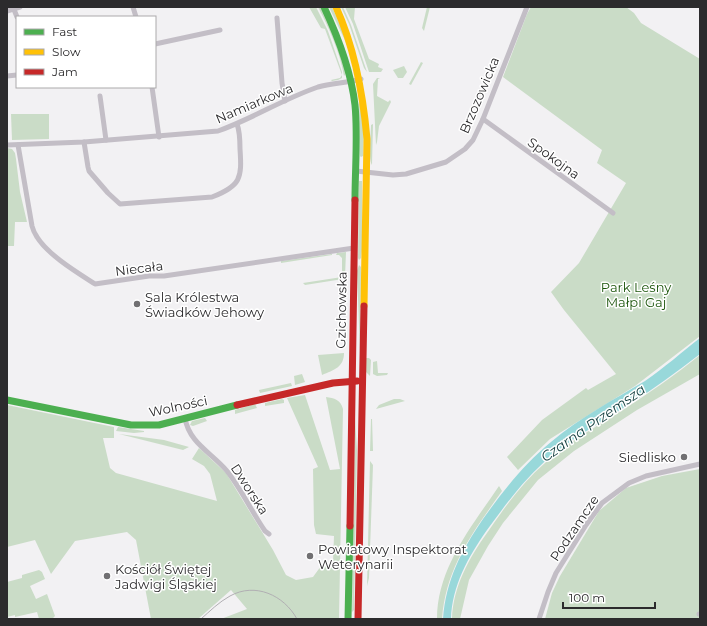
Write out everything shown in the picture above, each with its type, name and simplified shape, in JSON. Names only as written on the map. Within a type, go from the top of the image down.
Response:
[{"type":"street","name":"Gzichowska","points":[[324,7],[337,33],[352,82],[356,111],[348,619]]},
{"type":"street","name":"Gzichowska","points":[[336,7],[347,31],[355,55],[361,79],[366,117],[358,619]]},
{"type":"street","name":"Brzozowicka","points":[[356,171],[399,175],[423,170],[446,162],[457,156],[469,145],[483,119],[527,7]]},
{"type":"street","points":[[7,11],[16,8]]},
{"type":"street","points":[[277,18],[282,84],[285,101]]},
{"type":"street","points":[[156,44],[220,30]]},
{"type":"street","name":"Namiarkowa","points":[[7,145],[84,142],[218,131],[319,87],[352,82],[361,79]]},
{"type":"street","points":[[152,88],[158,137]]},
{"type":"street","points":[[100,96],[106,140]]},
{"type":"street","name":"Spokojna","points":[[483,119],[613,214]]},
{"type":"street","points":[[84,142],[89,171],[108,193],[120,204],[212,196],[225,192],[233,186],[241,173],[237,124]]},
{"type":"street","name":"Niecała","points":[[18,144],[32,226],[37,237],[43,245],[66,265],[95,284],[149,276],[164,276],[354,248]]},
{"type":"street","name":"Wolności","points":[[7,400],[131,425],[159,425],[333,383],[362,381]]},
{"type":"street","name":"Dworska","points":[[185,418],[193,438],[228,472],[265,531],[269,534]]},
{"type":"street","name":"Podzamcze","points":[[539,619],[556,573],[586,525],[602,503],[620,489],[642,477],[700,464]]},
{"type":"green space","points":[[309,7],[316,7],[328,31],[342,75],[325,29],[321,28]]},
{"type":"green space","points":[[318,7],[322,7],[339,47],[346,73],[344,76],[334,40]]},
{"type":"green space","points":[[329,7],[332,7],[350,51]]},
{"type":"green space","points":[[341,7],[343,7],[351,25],[367,72],[364,68],[349,24]]},
{"type":"green space","points":[[345,7],[355,7],[354,19],[369,59],[379,64],[378,67],[383,69],[381,72],[369,72],[353,24]]},
{"type":"green space","points":[[427,7],[430,7],[424,31],[422,28]]},
{"type":"green space","name":"Park Leśny Małpi Gaj","points":[[531,7],[626,7],[634,13],[641,23],[700,59],[700,336],[635,386],[550,439],[518,470],[507,457],[542,420],[586,388],[588,390],[616,374],[551,292],[579,263],[626,183],[597,163],[602,150],[503,77]]},
{"type":"green space","points":[[421,62],[423,63],[411,85],[409,84]]},
{"type":"green space","points":[[404,66],[407,72],[403,78],[398,78],[393,70]]},
{"type":"green space","points":[[342,75],[342,78],[338,80],[331,80],[340,78]]},
{"type":"green space","points":[[377,78],[380,78],[378,79],[377,96],[388,102],[390,100],[391,102],[379,126],[376,145],[373,84]]},
{"type":"green space","points":[[359,99],[364,130],[363,156],[361,157],[360,156]]},
{"type":"green space","points":[[11,114],[49,114],[49,139],[12,140]]},
{"type":"green space","points":[[373,124],[372,165],[370,146],[371,125]]},
{"type":"green space","points":[[7,148],[12,149],[15,153],[20,192],[27,222],[15,222],[14,246],[7,246]]},
{"type":"green space","points":[[359,181],[362,181],[362,250],[361,258],[359,260],[358,258]]},
{"type":"green space","points":[[346,252],[345,277],[343,279],[305,285],[303,283],[342,277],[342,258],[339,255],[336,255],[337,253]]},
{"type":"green space","points":[[332,255],[281,263],[281,261]]},
{"type":"green space","points":[[359,265],[361,267],[360,353],[357,271]]},
{"type":"green space","points":[[344,353],[344,358],[338,367],[322,375],[318,355]]},
{"type":"green space","points":[[700,355],[700,374],[637,410],[574,451],[538,480],[503,523],[488,546],[469,580],[460,619],[452,619],[455,596],[463,573],[474,552],[500,514],[529,479],[554,455],[672,377]]},
{"type":"green space","points":[[366,358],[371,360],[370,376],[366,372]]},
{"type":"green space","points":[[377,361],[378,373],[388,373],[387,375],[377,376],[373,374],[373,362]]},
{"type":"green space","points":[[302,374],[305,382],[295,385],[294,376]]},
{"type":"green space","points":[[291,383],[292,386],[260,393],[259,390]]},
{"type":"green space","points":[[305,395],[330,470],[340,469],[326,397],[337,400],[341,403],[343,409],[339,619],[221,619],[247,609],[231,590],[198,619],[151,619],[136,540],[127,532],[75,541],[51,574],[35,540],[7,547],[7,405],[114,427],[114,438],[103,438],[110,468],[116,473],[217,501],[210,474],[204,466],[192,459],[199,448],[226,473],[273,550],[286,575],[296,580],[313,577],[321,566],[333,562],[334,536],[316,534],[314,525],[313,469],[318,467],[287,398]]},
{"type":"green space","points":[[282,399],[284,400],[284,403],[265,406],[265,403]]},
{"type":"green space","points":[[394,399],[405,401],[376,409],[379,405]]},
{"type":"green space","points":[[255,404],[257,408],[235,414],[235,410]]},
{"type":"green space","points":[[205,418],[207,421],[193,426],[190,425],[192,421]]},
{"type":"green space","points":[[355,418],[357,450],[354,610],[352,612]]},
{"type":"green space","points":[[372,419],[373,451],[370,451]]},
{"type":"green space","points":[[118,427],[144,432],[134,433],[116,431]]},
{"type":"green space","points":[[119,434],[164,440],[189,447],[183,450]]},
{"type":"green space","points":[[370,461],[373,465],[369,578],[367,586]]},
{"type":"green space","points":[[700,469],[700,616],[698,619],[545,619],[552,593],[560,576],[599,511],[626,488],[662,476]]},
{"type":"green space","points":[[499,486],[502,491],[471,536],[455,566],[449,583],[442,619],[437,619],[443,582],[449,565],[468,532]]},
{"type":"green space","points":[[39,570],[42,572],[45,579],[30,586],[36,599],[47,594],[55,616],[52,619],[39,619],[37,612],[15,617],[15,615],[7,617],[7,582],[22,578],[22,575]]},
{"type":"water","name":"Czarna Przemsza","points":[[700,338],[700,354],[621,410],[579,435],[550,457],[524,482],[480,540],[462,572],[454,595],[451,619],[443,619],[447,591],[461,554],[483,519],[506,488],[523,469],[541,450],[562,433],[596,410],[645,381]]},
{"type":"tram line","points":[[201,619],[226,598],[249,590],[268,593],[277,597],[285,603],[297,619]]},
{"type":"traffic: fast","points":[[324,7],[344,55],[353,92],[356,129],[355,200]]},
{"type":"traffic: fast","points":[[7,400],[131,425],[159,425],[237,405]]},
{"type":"traffic: fast","points":[[348,619],[350,526]]},
{"type":"traffic: slow","points":[[336,7],[343,23],[357,72],[367,139],[364,306]]},
{"type":"traffic: jam","points":[[350,526],[355,200]]},
{"type":"traffic: jam","points":[[358,619],[364,306]]},
{"type":"traffic: jam","points":[[237,405],[333,383],[357,381]]},
{"type":"place","name":"Sala Królestwa Świadków Jehowy","points":[[137,304]]},
{"type":"place","name":"Siedlisko","points":[[684,457]]},
{"type":"place","name":"Powiatowy Inspektorat Weterynarii","points":[[310,556]]},
{"type":"place","name":"Kościół Świętej Jadwigi Śląskiej","points":[[107,576]]}]
